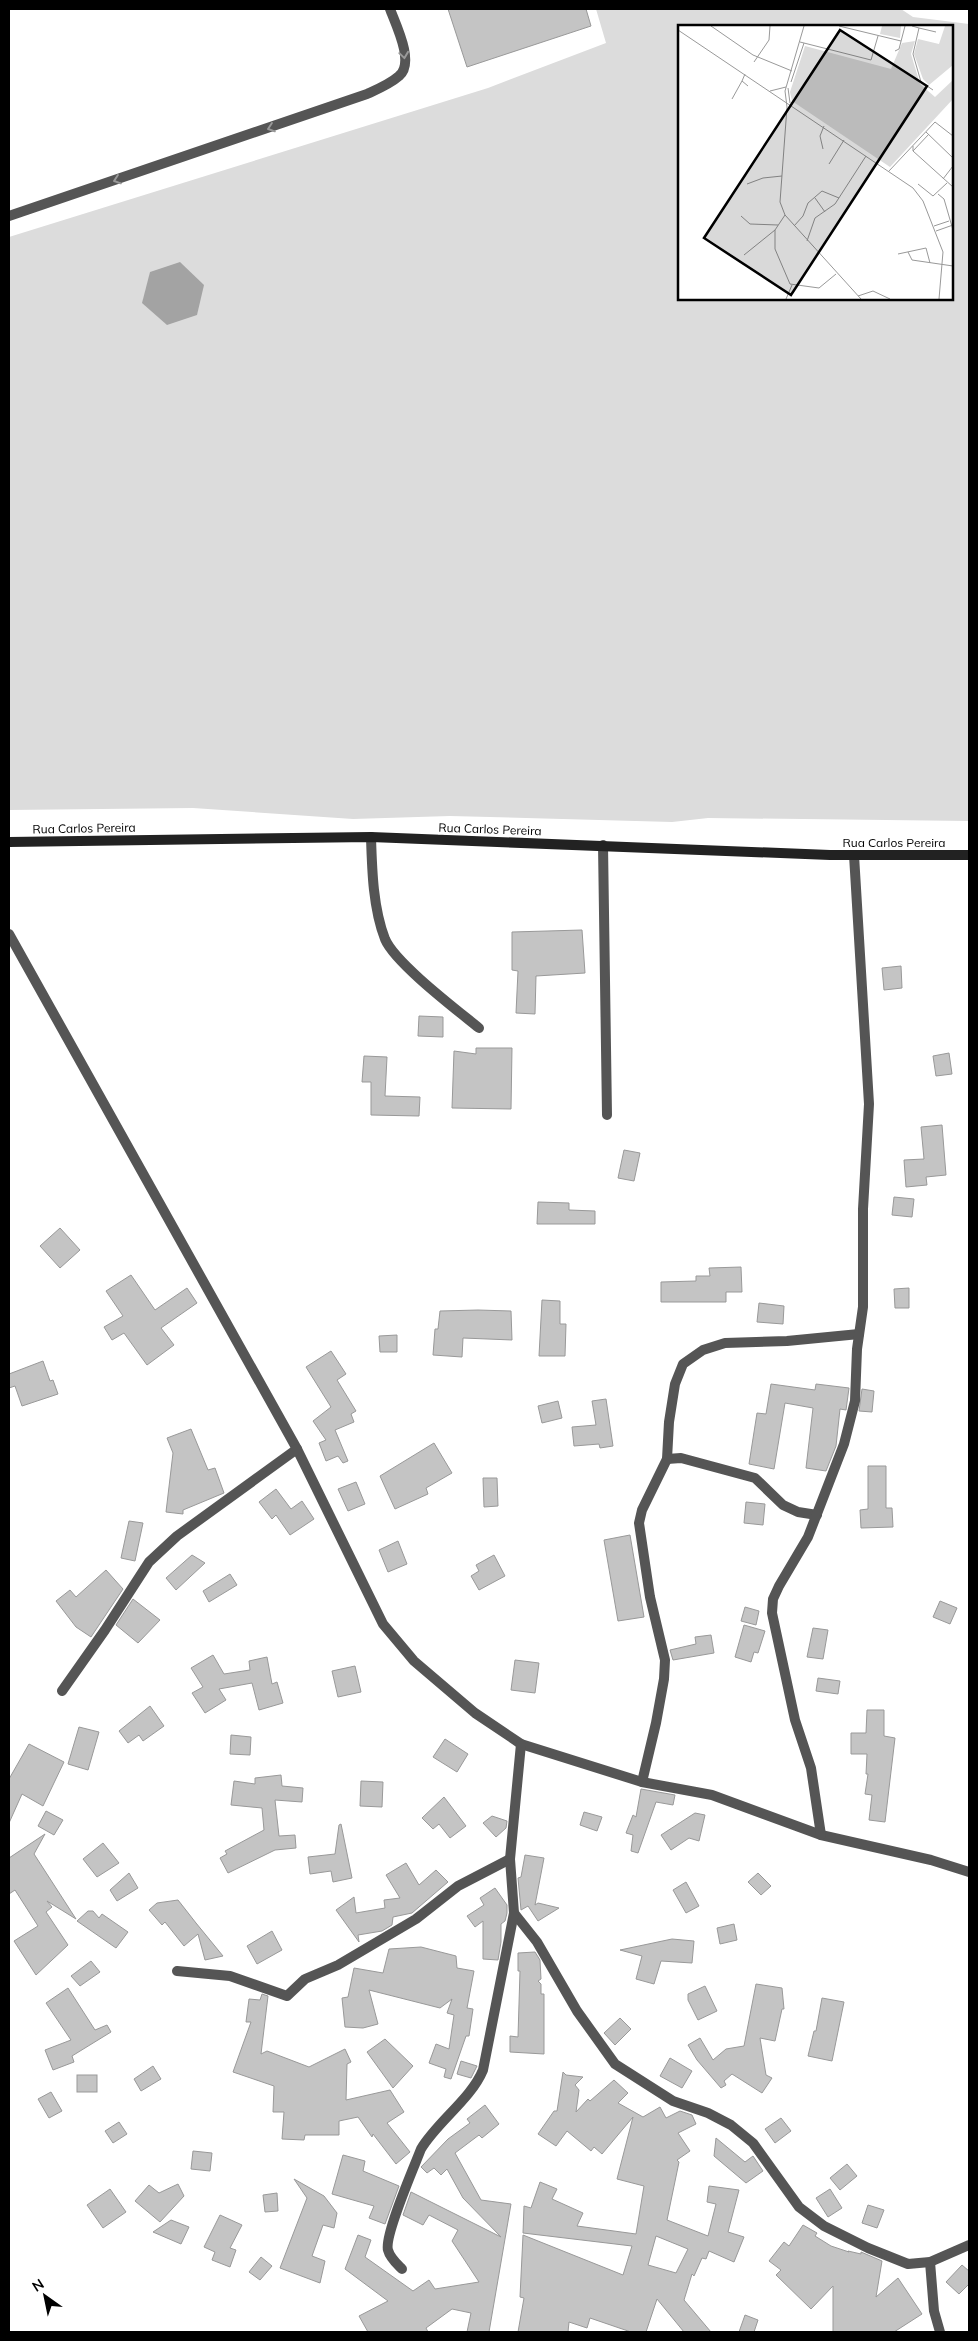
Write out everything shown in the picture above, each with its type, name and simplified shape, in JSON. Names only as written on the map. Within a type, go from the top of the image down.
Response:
[{"type":"main road","name":"Rua Carlos Pereira","points":[[10,841],[371,837],[854,855],[969,855]]},
{"type":"street","points":[[9,216],[374,91],[399,76],[405,70],[406,56],[390,9]]},
{"type":"street","points":[[371,837],[372,875],[386,940],[417,976],[479,1028]]},
{"type":"street","points":[[603,845],[607,1115]]},
{"type":"street","points":[[821,1835],[811,1768],[795,1720],[772,1613],[776,1593],[808,1537],[817,1515],[844,1444],[855,1401],[859,1334],[863,1307],[864,1209],[869,1104],[854,855]]},
{"type":"street","points":[[9,934],[297,1449],[383,1624],[414,1661],[475,1713],[521,1744],[642,1782],[712,1796],[821,1835],[931,1860],[969,1872]]},
{"type":"street","points":[[642,1782],[656,1724],[664,1679],[665,1660],[650,1597],[639,1523],[642,1510],[667,1459],[669,1422],[675,1384],[682,1364],[693,1355],[725,1342],[787,1342],[859,1334]]},
{"type":"street","points":[[62,1691],[105,1630],[149,1562],[177,1536],[297,1449]]},
{"type":"street","points":[[667,1459],[681,1458],[755,1478],[784,1505],[798,1512],[817,1515]]},
{"type":"street","points":[[402,2269],[393,2260],[388,2249],[390,2234],[421,2149],[427,2138],[480,2077],[491,2033],[514,1913],[510,1859],[521,1744]]},
{"type":"street","points":[[177,1971],[230,1976],[287,1996],[305,1979],[338,1965],[416,1919],[458,1886],[510,1859]]},
{"type":"street","points":[[514,1913],[537,1942],[576,2010],[615,2064],[673,2101],[708,2113],[738,2131],[753,2143],[798,2207],[824,2226],[868,2248],[908,2264],[930,2262],[969,2245]]},
{"type":"street","points":[[930,2262],[934,2312],[940,2332]]},
{"type":"shaded area","points":[[596,9],[901,9],[913,17],[969,24],[969,821],[708,818],[672,822],[450,816],[353,819],[193,808],[9,810],[9,237],[488,88],[606,43]]},
{"type":"shaded area","points":[[180,262],[204,285],[197,315],[167,325],[142,303],[150,272]]},
{"type":"building","points":[[448,9],[586,9],[591,26],[467,67]]},
{"type":"building","points":[[582,930],[585,973],[536,976],[535,1014],[516,1013],[518,971],[512,970],[512,932]]},
{"type":"building","points":[[901,966],[902,988],[884,990],[882,968]]},
{"type":"building","points":[[419,1016],[443,1017],[443,1037],[418,1036]]},
{"type":"building","points":[[476,1048],[512,1048],[511,1109],[452,1108],[454,1051],[476,1054]]},
{"type":"building","points":[[949,1053],[952,1074],[936,1076],[933,1056]]},
{"type":"building","points":[[364,1056],[387,1057],[385,1096],[420,1097],[419,1116],[371,1115],[371,1082],[362,1082]]},
{"type":"building","points":[[942,1125],[946,1175],[926,1177],[927,1185],[906,1187],[904,1160],[924,1159],[921,1127]]},
{"type":"building","points":[[624,1150],[640,1153],[634,1181],[618,1178]]},
{"type":"building","points":[[894,1197],[914,1199],[912,1217],[892,1215]]},
{"type":"building","points":[[538,1202],[569,1203],[569,1210],[595,1211],[595,1224],[537,1224]]},
{"type":"building","points":[[60,1228],[80,1250],[60,1268],[40,1246]]},
{"type":"building","points":[[741,1267],[742,1292],[726,1292],[726,1302],[661,1302],[661,1282],[696,1281],[696,1276],[710,1276],[709,1268]]},
{"type":"building","points":[[131,1275],[155,1310],[187,1288],[197,1303],[161,1328],[174,1345],[147,1365],[124,1333],[112,1340],[104,1327],[123,1316],[106,1291]]},
{"type":"building","points":[[909,1288],[909,1308],[895,1308],[894,1289]]},
{"type":"building","points":[[542,1300],[560,1301],[560,1324],[566,1324],[565,1356],[539,1356]]},
{"type":"building","points":[[759,1303],[784,1306],[783,1324],[757,1322]]},
{"type":"building","points":[[440,1311],[511,1311],[512,1340],[463,1338],[462,1357],[433,1355],[435,1329],[438,1329]]},
{"type":"building","points":[[397,1335],[397,1352],[380,1352],[379,1336]]},
{"type":"building","points":[[331,1351],[346,1374],[337,1380],[356,1411],[351,1414],[354,1422],[335,1430],[348,1461],[343,1463],[338,1456],[326,1461],[319,1443],[326,1440],[313,1421],[331,1407],[306,1367]]},
{"type":"building","points":[[43,1361],[50,1381],[53,1380],[58,1394],[22,1406],[15,1386],[9,1388],[9,1374]]},
{"type":"building","points":[[771,1384],[815,1390],[816,1384],[849,1388],[846,1410],[840,1409],[836,1446],[826,1471],[806,1468],[813,1408],[785,1403],[774,1469],[749,1464],[757,1413],[766,1414]]},
{"type":"building","points":[[862,1389],[874,1391],[872,1412],[859,1411]]},
{"type":"building","points":[[606,1399],[613,1446],[600,1448],[599,1444],[574,1446],[572,1427],[596,1425],[592,1401]]},
{"type":"building","points":[[558,1401],[562,1418],[542,1423],[538,1406]]},
{"type":"building","points":[[191,1429],[208,1470],[215,1468],[224,1493],[183,1510],[183,1514],[166,1512],[173,1453],[167,1438]]},
{"type":"building","points":[[434,1443],[452,1473],[426,1488],[428,1494],[395,1509],[380,1476]]},
{"type":"building","points":[[868,1466],[886,1466],[886,1508],[892,1508],[893,1527],[861,1528],[860,1510],[868,1509]]},
{"type":"building","points":[[483,1478],[497,1478],[498,1506],[484,1507]]},
{"type":"building","points":[[356,1482],[365,1504],[348,1511],[338,1489]]},
{"type":"building","points":[[276,1489],[291,1509],[302,1501],[314,1519],[290,1535],[276,1515],[272,1519],[259,1502]]},
{"type":"building","points":[[746,1502],[765,1504],[763,1525],[744,1523]]},
{"type":"building","points":[[129,1521],[143,1523],[135,1561],[121,1558]]},
{"type":"building","points":[[630,1535],[644,1617],[618,1621],[604,1540]]},
{"type":"building","points":[[398,1541],[407,1564],[388,1572],[379,1550]]},
{"type":"building","points":[[192,1555],[205,1563],[176,1590],[166,1578]]},
{"type":"building","points":[[494,1555],[505,1576],[479,1590],[471,1576],[479,1571],[476,1565]]},
{"type":"building","points":[[106,1570],[123,1589],[91,1637],[76,1627],[56,1601],[70,1590],[76,1597]]},
{"type":"building","points":[[230,1574],[237,1585],[209,1602],[203,1591]]},
{"type":"building","points":[[133,1599],[160,1620],[138,1643],[116,1625]]},
{"type":"building","points":[[940,1601],[957,1608],[950,1624],[933,1617]]},
{"type":"building","points":[[745,1607],[759,1611],[756,1625],[741,1621]]},
{"type":"building","points":[[744,1625],[765,1631],[758,1653],[754,1652],[751,1662],[735,1657]]},
{"type":"building","points":[[813,1628],[828,1630],[823,1659],[807,1657]]},
{"type":"building","points":[[711,1635],[714,1653],[673,1660],[670,1650],[696,1644],[695,1637]]},
{"type":"building","points":[[213,1655],[224,1674],[250,1670],[249,1661],[267,1657],[272,1684],[277,1682],[283,1703],[259,1710],[252,1683],[219,1689],[226,1700],[205,1713],[192,1693],[203,1687],[191,1668]]},
{"type":"building","points":[[515,1660],[539,1663],[535,1693],[511,1690]]},
{"type":"building","points":[[355,1666],[361,1692],[338,1697],[332,1671]]},
{"type":"building","points":[[818,1678],[840,1681],[838,1694],[816,1691]]},
{"type":"building","points":[[150,1706],[164,1726],[143,1741],[139,1735],[128,1743],[119,1731]]},
{"type":"building","points":[[867,1710],[884,1710],[884,1736],[895,1738],[885,1822],[869,1820],[872,1795],[865,1794],[868,1774],[866,1774],[867,1754],[851,1754],[851,1733],[866,1733]]},
{"type":"building","points":[[79,1727],[99,1732],[88,1770],[68,1764]]},
{"type":"building","points":[[231,1735],[251,1737],[250,1755],[230,1754]]},
{"type":"building","points":[[445,1739],[468,1754],[457,1772],[433,1757]]},
{"type":"building","points":[[29,1744],[64,1762],[43,1806],[22,1794],[9,1823],[9,1779]]},
{"type":"building","points":[[281,1775],[282,1786],[303,1788],[302,1802],[275,1800],[279,1836],[295,1835],[296,1848],[275,1850],[228,1873],[220,1858],[227,1854],[225,1851],[264,1830],[262,1808],[231,1805],[234,1781],[255,1784],[255,1778]]},
{"type":"building","points":[[361,1781],[383,1782],[382,1807],[360,1806]]},
{"type":"building","points":[[641,1789],[675,1795],[673,1805],[656,1802],[638,1853],[631,1851],[633,1835],[626,1833],[633,1815],[636,1817]]},
{"type":"building","points":[[444,1797],[466,1826],[450,1838],[439,1824],[433,1829],[422,1818]]},
{"type":"building","points":[[46,1811],[63,1820],[54,1835],[38,1826]]},
{"type":"building","points":[[584,1812],[602,1817],[597,1831],[580,1825]]},
{"type":"building","points":[[695,1813],[705,1815],[699,1841],[689,1838],[671,1850],[661,1835]]},
{"type":"building","points":[[492,1816],[507,1821],[506,1828],[496,1837],[483,1823]]},
{"type":"building","points":[[341,1824],[352,1878],[333,1882],[331,1871],[310,1874],[308,1857],[335,1854],[339,1825]]},
{"type":"building","points":[[45,1834],[34,1854],[76,1919],[47,1901],[52,1907],[46,1912],[68,1945],[36,1975],[14,1941],[38,1926],[15,1890],[9,1894],[9,1858]]},
{"type":"building","points":[[103,1843],[119,1863],[97,1877],[83,1859]]},
{"type":"building","points":[[525,1855],[544,1858],[535,1905],[538,1903],[559,1908],[538,1921],[528,1906],[521,1910],[518,1878],[521,1877]]},
{"type":"building","points":[[406,1863],[419,1885],[436,1870],[448,1882],[412,1913],[393,1917],[392,1925],[382,1931],[358,1935],[359,1942],[336,1910],[354,1897],[356,1913],[385,1908],[384,1900],[400,1898],[386,1875]]},
{"type":"building","points":[[129,1873],[138,1888],[117,1901],[110,1890]]},
{"type":"building","points":[[758,1873],[771,1886],[761,1895],[748,1882]]},
{"type":"building","points":[[686,1882],[699,1906],[686,1913],[673,1890]]},
{"type":"building","points":[[495,1888],[507,1905],[505,1921],[501,1924],[498,1960],[483,1959],[483,1921],[475,1927],[467,1916],[484,1905],[480,1898]]},
{"type":"building","points":[[178,1900],[223,1956],[205,1960],[198,1934],[184,1946],[165,1922],[162,1925],[149,1910],[157,1903]]},
{"type":"building","points":[[88,1911],[93,1911],[99,1918],[102,1914],[128,1932],[116,1948],[77,1921]]},
{"type":"building","points":[[734,1924],[737,1940],[720,1944],[717,1928]]},
{"type":"building","points":[[272,1931],[282,1950],[257,1964],[247,1946]]},
{"type":"building","points":[[672,1939],[694,1941],[692,1963],[661,1961],[654,1984],[636,1979],[642,1956],[620,1950]]},
{"type":"building","points":[[421,1947],[456,1956],[457,1968],[474,1971],[467,2008],[473,2009],[469,2036],[466,2036],[451,2079],[444,2077],[446,2069],[429,2063],[436,2044],[449,2049],[454,2015],[447,2013],[452,1999],[440,2008],[369,1990],[378,2024],[363,2028],[345,2027],[342,1998],[348,1997],[354,1968],[383,1973],[389,1949]]},
{"type":"building","points":[[535,1952],[540,1960],[541,1979],[538,1981],[541,1984],[541,1994],[544,1994],[544,2054],[510,2052],[510,2036],[518,2037],[520,1971],[518,1971],[518,1953]]},
{"type":"building","points":[[91,1961],[100,1972],[80,1986],[71,1976]]},
{"type":"building","points":[[756,1984],[782,1988],[784,2009],[782,2009],[775,2041],[760,2038],[766,2075],[772,2078],[762,2093],[732,2074],[724,2081],[726,2085],[721,2088],[697,2060],[688,2045],[700,2038],[713,2060],[726,2049],[744,2046]]},
{"type":"building","points":[[705,1986],[717,2011],[698,2020],[688,2000],[688,1994]]},
{"type":"building","points":[[68,1988],[95,2030],[107,2025],[111,2032],[72,2056],[74,2062],[53,2070],[45,2050],[71,2040],[46,2003]]},
{"type":"building","points":[[262,1994],[268,1996],[261,2054],[267,2051],[309,2067],[345,2049],[351,2062],[347,2064],[346,2100],[390,2090],[404,2112],[387,2123],[410,2152],[396,2164],[373,2134],[372,2137],[358,2117],[339,2121],[339,2135],[305,2135],[304,2140],[282,2139],[284,2112],[273,2112],[274,2086],[233,2072],[251,2022],[246,2022],[249,1999],[260,2000]]},
{"type":"building","points":[[822,1998],[844,2002],[832,2061],[808,2056],[814,2031],[816,2031]]},
{"type":"building","points":[[620,2018],[631,2029],[615,2045],[604,2033]]},
{"type":"building","points":[[385,2039],[413,2066],[393,2088],[367,2052]]},
{"type":"building","points":[[670,2058],[692,2071],[682,2088],[660,2076]]},
{"type":"building","points":[[461,2061],[477,2066],[471,2078],[457,2074]]},
{"type":"building","points":[[153,2066],[161,2079],[141,2091],[134,2079]]},
{"type":"building","points":[[563,2072],[566,2075],[583,2077],[575,2085],[579,2090],[576,2112],[588,2099],[590,2101],[614,2080],[628,2093],[618,2103],[643,2117],[660,2107],[666,2118],[680,2111],[692,2115],[696,2124],[678,2133],[690,2151],[677,2160],[679,2162],[667,2220],[708,2236],[716,2204],[707,2202],[709,2186],[739,2190],[728,2232],[744,2237],[734,2262],[709,2251],[706,2259],[702,2258],[694,2276],[692,2274],[684,2300],[711,2332],[684,2332],[657,2299],[646,2332],[631,2332],[590,2318],[587,2328],[569,2322],[568,2332],[518,2332],[524,2298],[520,2297],[523,2235],[623,2275],[632,2246],[523,2233],[524,2206],[531,2208],[540,2182],[557,2189],[552,2199],[583,2213],[577,2226],[636,2234],[644,2186],[617,2179],[633,2117],[602,2154],[594,2147],[591,2151],[567,2131],[556,2146],[538,2134],[554,2111],[557,2111]],"holes":[[[656,2236],[688,2249],[676,2273],[648,2265]]]},
{"type":"building","points":[[77,2075],[97,2075],[97,2092],[77,2092]]},
{"type":"building","points":[[51,2092],[62,2111],[49,2118],[38,2099]]},
{"type":"building","points":[[485,2105],[499,2124],[482,2138],[479,2135],[455,2153],[481,2200],[511,2204],[489,2332],[467,2332],[471,2313],[452,2309],[426,2328],[428,2332],[368,2332],[359,2316],[388,2301],[345,2269],[358,2235],[371,2240],[365,2257],[413,2291],[429,2280],[435,2289],[479,2282],[452,2241],[458,2230],[429,2215],[423,2225],[403,2215],[411,2192],[501,2237],[463,2198],[447,2169],[441,2175],[434,2168],[427,2173],[421,2167],[448,2139],[470,2123],[467,2119]]},
{"type":"building","points":[[781,2118],[791,2131],[775,2143],[765,2129]]},
{"type":"building","points":[[119,2122],[127,2134],[113,2143],[105,2131]]},
{"type":"building","points":[[716,2138],[745,2162],[753,2156],[763,2171],[746,2183],[714,2156]]},
{"type":"building","points":[[193,2151],[212,2153],[210,2171],[191,2169]]},
{"type":"building","points":[[343,2155],[365,2161],[363,2171],[399,2186],[385,2224],[369,2218],[374,2206],[332,2194]]},
{"type":"building","points":[[847,2164],[857,2176],[840,2190],[830,2178]]},
{"type":"building","points":[[294,2179],[324,2196],[337,2213],[334,2228],[323,2225],[312,2256],[325,2261],[320,2283],[280,2268],[307,2198]]},
{"type":"building","points":[[178,2184],[184,2196],[160,2222],[135,2201],[149,2185],[159,2193]]},
{"type":"building","points":[[110,2189],[126,2212],[103,2228],[87,2205]]},
{"type":"building","points":[[830,2189],[842,2208],[828,2217],[816,2198]]},
{"type":"building","points":[[277,2193],[278,2211],[265,2212],[263,2195]]},
{"type":"building","points":[[868,2205],[884,2210],[877,2228],[862,2223]]},
{"type":"building","points":[[220,2215],[242,2225],[230,2248],[236,2250],[230,2267],[212,2260],[215,2252],[204,2247]]},
{"type":"building","points":[[171,2220],[189,2227],[181,2244],[153,2232]]},
{"type":"building","points":[[803,2225],[817,2233],[815,2236],[831,2246],[849,2252],[861,2254],[861,2252],[882,2261],[876,2297],[898,2278],[922,2314],[894,2332],[833,2332],[833,2286],[811,2309],[776,2275],[781,2270],[769,2261],[784,2242],[789,2246]]},
{"type":"building","points":[[261,2257],[272,2266],[260,2280],[249,2272]]},
{"type":"building","points":[[962,2265],[969,2271],[969,2284],[959,2294],[946,2282]]},
{"type":"building","points":[[745,2315],[758,2320],[754,2332],[739,2332]]}]
